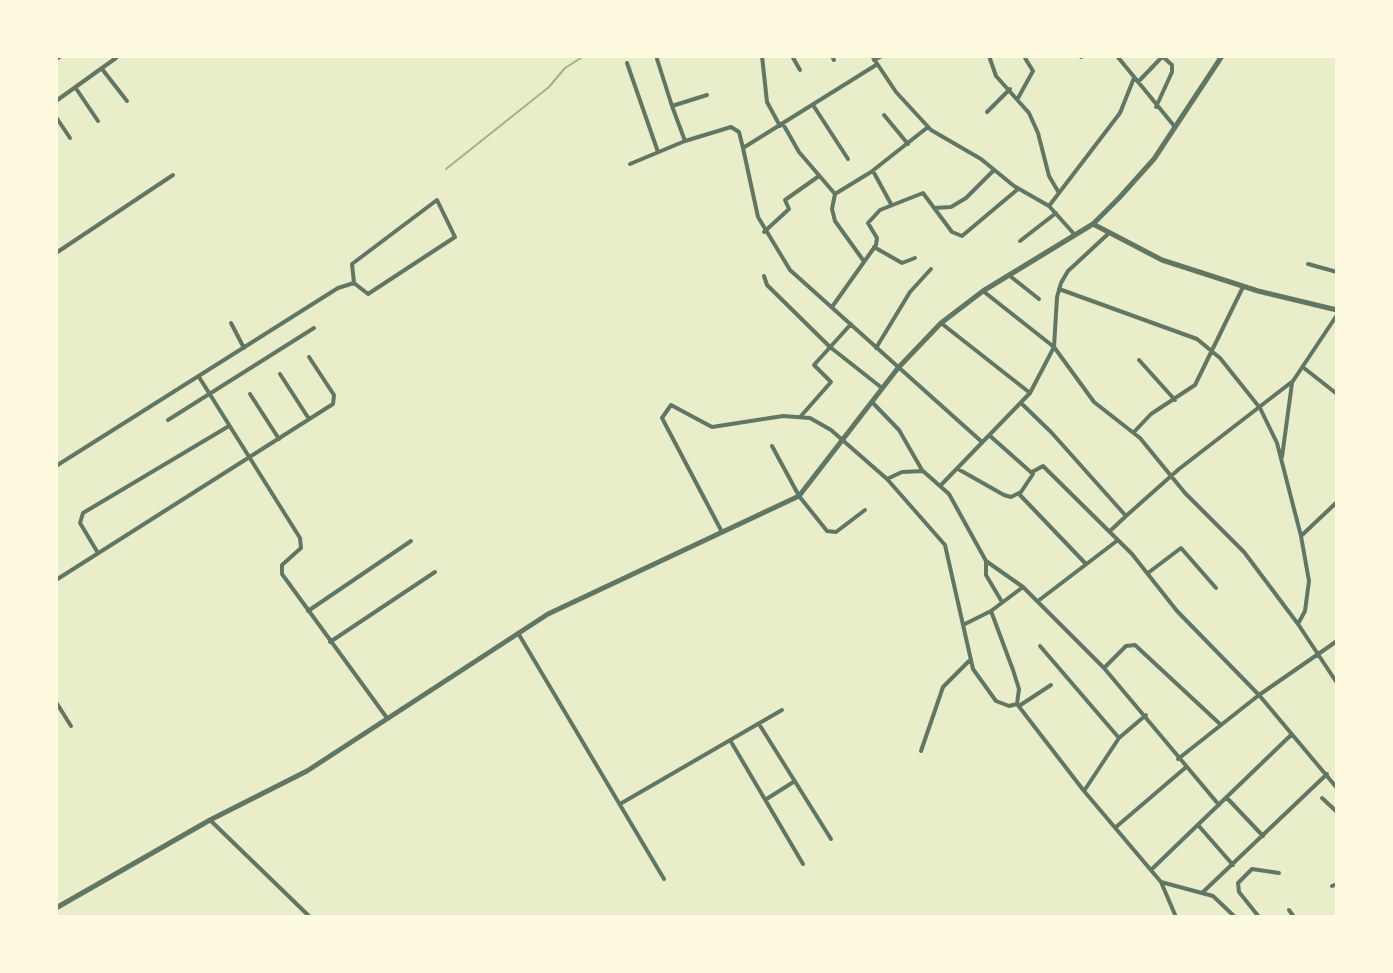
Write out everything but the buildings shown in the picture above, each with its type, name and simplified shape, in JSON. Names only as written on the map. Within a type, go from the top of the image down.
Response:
[{"type":"street","points":[[762,56],[767,102],[781,125],[835,194]]},
{"type":"street","points":[[792,56],[800,70]]},
{"type":"street","points":[[743,148],[813,105],[882,56]]},
{"type":"street","points":[[989,56],[996,76],[1018,98],[1038,133],[1049,176],[1059,193]]},
{"type":"street","points":[[1117,56],[1175,127]]},
{"type":"street","points":[[1049,206],[1120,113],[1136,80],[1162,56],[1172,65],[1172,72],[1156,107]]},
{"type":"street","points":[[56,908],[210,820],[307,771],[564,605],[799,496],[898,368],[941,323],[983,291],[1093,224],[1139,177],[1222,56]]},
{"type":"street","points":[[56,101],[116,58]]},
{"type":"street","points":[[1018,98],[1033,71],[1025,58]]},
{"type":"street","points":[[657,59],[685,141]]},
{"type":"street","points":[[874,60],[928,127],[1018,189],[1049,206],[1075,235]]},
{"type":"street","points":[[627,63],[658,152]]},
{"type":"street","points":[[102,69],[127,101]]},
{"type":"street","points":[[75,87],[98,121]]},
{"type":"street","points":[[987,112],[1010,89]]},
{"type":"street","points":[[672,106],[707,95]]},
{"type":"street","points":[[813,105],[848,159]]},
{"type":"street","points":[[884,115],[908,144]]},
{"type":"street","points":[[56,117],[70,138]]},
{"type":"street","points":[[630,164],[685,141],[731,127],[739,132],[753,198],[764,232],[790,270],[982,442]]},
{"type":"street","points":[[863,260],[835,221],[832,209],[835,194],[873,171],[928,127]]},
{"type":"street","points":[[934,208],[951,207],[966,198],[994,170]]},
{"type":"street","points":[[873,171],[891,205]]},
{"type":"street","points":[[56,253],[173,175]]},
{"type":"street","points":[[764,232],[789,209],[785,200],[819,176]]},
{"type":"street","points":[[832,307],[874,247],[877,238],[869,220],[891,205],[923,193],[952,232],[962,236],[1018,189]]},
{"type":"street","points":[[437,200],[455,237],[368,294],[354,283],[352,264],[437,200]]},
{"type":"street","points":[[1020,241],[1056,213]]},
{"type":"street","points":[[1093,224],[1162,260],[1243,287],[1337,312],[1293,381],[1171,476],[1109,531]]},
{"type":"street","points":[[941,485],[1030,393],[1054,347],[1059,289],[1068,271],[1108,234]]},
{"type":"street","points":[[874,247],[906,264],[915,258]]},
{"type":"street","points":[[1308,264],[1337,272]]},
{"type":"street","points":[[876,348],[910,292],[931,269]]},
{"type":"street","points":[[1009,275],[1039,299]]},
{"type":"street","points":[[764,276],[767,285],[830,347],[882,388]]},
{"type":"street","points":[[56,466],[338,288],[354,283]]},
{"type":"street","points":[[1134,432],[1151,414],[1195,385],[1243,287]]},
{"type":"street","points":[[1059,289],[1187,333],[1214,351],[1260,408],[1272,427],[1301,536],[1309,581],[1308,599],[1298,624]]},
{"type":"street","points":[[983,291],[1054,347],[1069,372],[1094,402],[1134,432],[1171,476],[1244,552],[1337,683]]},
{"type":"street","points":[[231,323],[244,348]]},
{"type":"street","points":[[941,323],[1030,393]]},
{"type":"street","points":[[801,416],[831,382],[814,365],[851,324]]},
{"type":"street","points":[[168,420],[314,328]]},
{"type":"street","points":[[56,580],[333,404],[335,399],[309,357]]},
{"type":"street","points":[[1139,360],[1175,400]]},
{"type":"street","points":[[1304,368],[1337,394]]},
{"type":"street","points":[[280,374],[310,420]]},
{"type":"street","points":[[199,377],[300,538],[301,548],[281,570],[388,720]]},
{"type":"street","points":[[1281,459],[1293,381]]},
{"type":"street","points":[[250,394],[280,440]]},
{"type":"street","points":[[872,402],[899,430],[923,471],[941,485],[986,561],[989,583],[1003,603]]},
{"type":"street","points":[[1021,403],[1126,516]]},
{"type":"street","points":[[722,532],[662,418],[663,412],[671,405],[678,406],[702,424],[712,427],[801,416],[820,422],[887,479],[945,545],[969,661],[996,701],[1009,706],[1018,705],[1051,685]]},
{"type":"street","points":[[98,553],[80,523],[83,513],[229,426]]},
{"type":"street","points":[[958,469],[1004,495],[1019,494],[1033,478],[1032,472],[989,435]]},
{"type":"street","points":[[772,446],[799,496],[831,533],[865,510]]},
{"type":"street","points":[[1032,472],[1043,466],[1118,540],[1177,611],[1259,695],[1337,788]]},
{"type":"street","points":[[887,479],[902,472],[923,471]]},
{"type":"street","points":[[1019,494],[1086,564]]},
{"type":"street","points":[[1301,536],[1337,502]]},
{"type":"street","points":[[1038,601],[1118,540]]},
{"type":"street","points":[[308,611],[411,541]]},
{"type":"street","points":[[1148,573],[1181,548],[1216,588]]},
{"type":"street","points":[[986,561],[1023,587],[1104,668],[1219,805]]},
{"type":"street","points":[[330,642],[435,572]]},
{"type":"street","points":[[964,625],[991,611],[1023,587]]},
{"type":"street","points":[[991,611],[1017,684],[1018,705],[1084,791],[1152,869],[1176,917]]},
{"type":"street","points":[[518,633],[664,879]]},
{"type":"street","points":[[1178,759],[1259,695],[1337,641]]},
{"type":"street","points":[[1104,668],[1126,646],[1135,645],[1220,724]]},
{"type":"street","points":[[1040,646],[1119,738]]},
{"type":"street","points":[[921,751],[943,687],[969,661]]},
{"type":"street","points":[[56,702],[71,726]]},
{"type":"street","points":[[620,804],[782,710]]},
{"type":"street","points":[[1084,791],[1119,738],[1146,715]]},
{"type":"street","points":[[759,724],[831,839]]},
{"type":"street","points":[[1152,869],[1291,735]]},
{"type":"street","points":[[730,740],[803,864]]},
{"type":"street","points":[[1116,827],[1185,768]]},
{"type":"street","points":[[1203,892],[1327,774]]},
{"type":"street","points":[[765,800],[795,781]]},
{"type":"street","points":[[1227,798],[1263,836]]},
{"type":"street","points":[[1322,798],[1337,812]]},
{"type":"street","points":[[210,820],[310,917]]},
{"type":"street","points":[[1198,825],[1233,865]]},
{"type":"street","points":[[1259,917],[1239,892],[1238,883],[1249,869],[1279,873]]},
{"type":"street","points":[[1161,882],[1203,892],[1223,904],[1235,917]]},
{"type":"street","points":[[1289,910],[1294,917]]},
{"type":"waterway","points":[[446,169],[549,87],[565,68],[584,56]]}]
